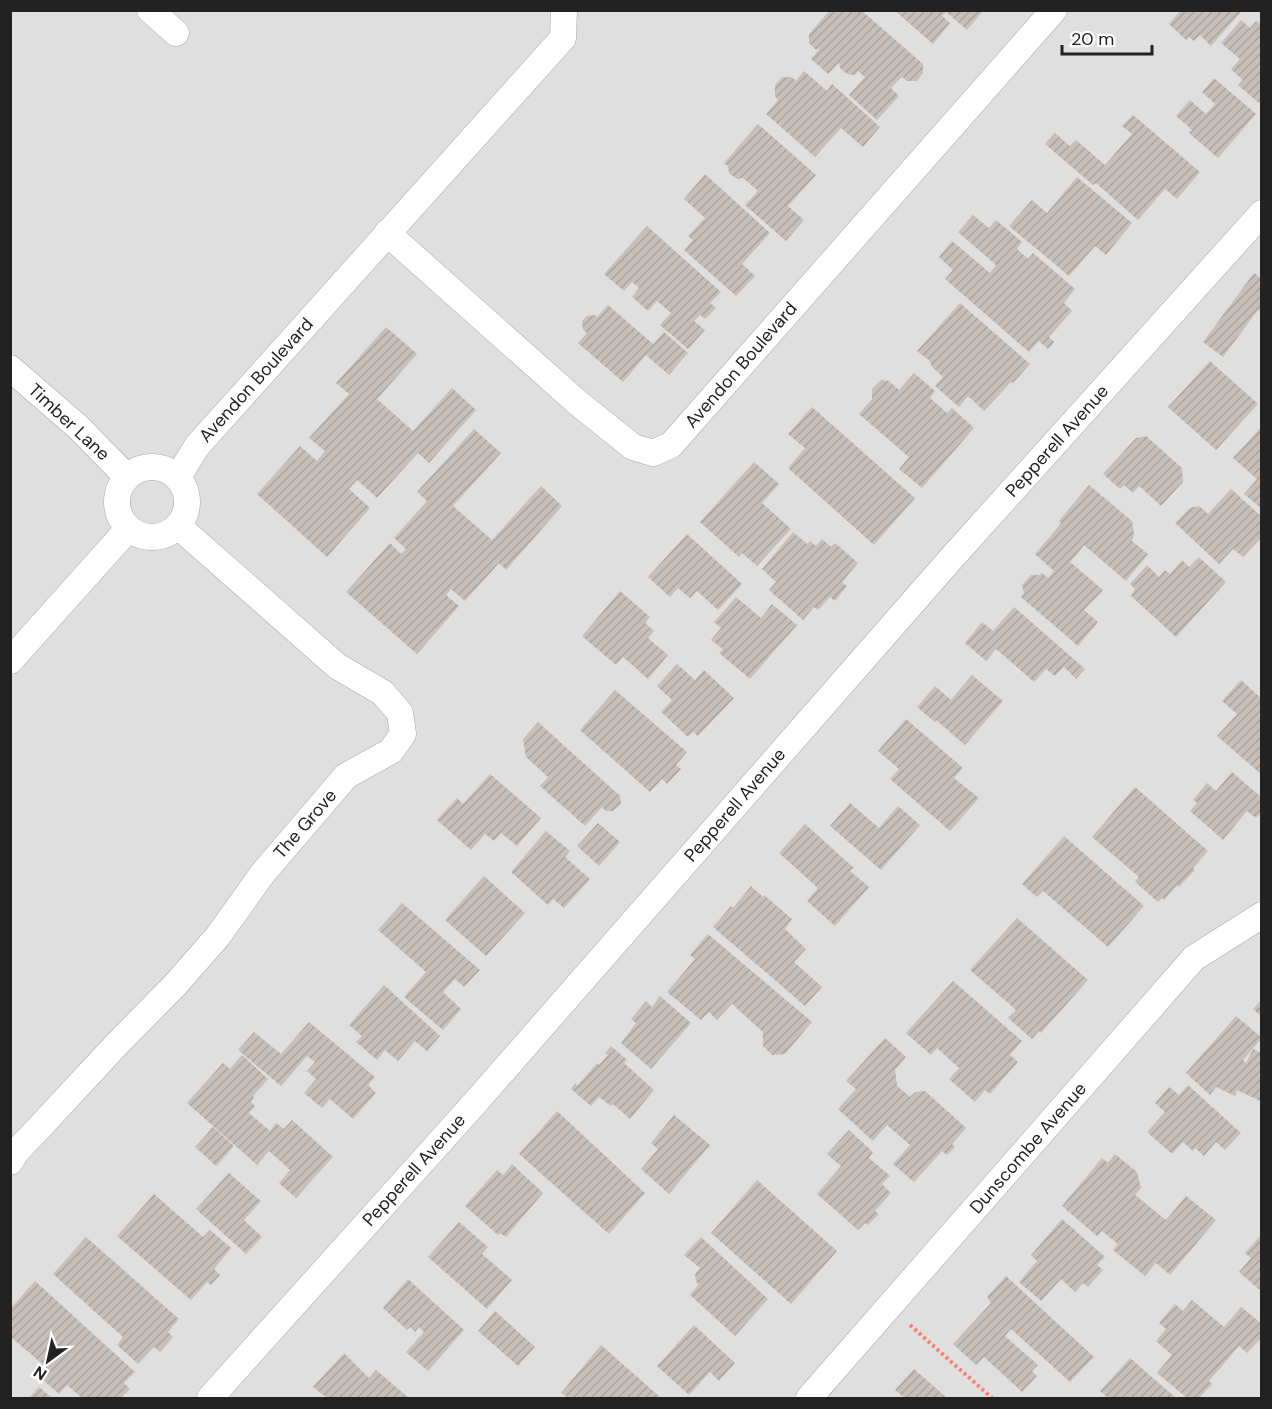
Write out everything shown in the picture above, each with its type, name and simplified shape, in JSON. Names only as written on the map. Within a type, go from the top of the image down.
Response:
[{"type":"street","points":[[150,10],[176,33]]},
{"type":"street","name":"Avendon Boulevard","points":[[178,477],[197,446],[563,38],[564,10]]},
{"type":"street","name":"Avendon Boulevard","points":[[387,233],[578,403],[633,447],[653,453],[671,445],[1054,10]]},
{"type":"street","name":"Pepperell Avenue","points":[[210,1398],[474,1104],[949,561],[1262,213]]},
{"type":"street","name":"Timber Lane","points":[[10,368],[78,428],[126,477]]},
{"type":"street","points":[[148,466],[161,467],[178,477],[188,500],[186,512],[178,526],[157,537],[144,536],[129,528],[121,518],[117,506],[117,494],[126,477],[148,466]]},
{"type":"street","name":"The Grove","points":[[10,1162],[16,1152],[176,984],[218,936],[263,873],[346,776],[391,751],[403,734],[400,713],[383,693],[337,666],[178,526]]},
{"type":"street","points":[[10,661],[129,528]]},
{"type":"street","name":"Dunscombe Avenue","points":[[809,1398],[1194,958],[1262,915]]},
{"type":"path","points":[[890,1307],[992,1398]]},
{"type":"shaded area","points":[[11,11],[1261,11],[1261,1398],[11,1398]]},
{"type":"building","points":[[830,10],[861,10],[923,64],[923,73],[917,81],[907,81],[902,77],[891,88],[899,96],[877,120],[849,95],[865,77],[858,71],[855,75],[847,74],[840,68],[839,63],[828,74],[811,59],[820,48],[816,50],[809,43],[809,34]]},
{"type":"building","points":[[894,10],[984,10],[967,30],[946,12],[942,16],[950,23],[933,44]]},
{"type":"building","points":[[1181,10],[1239,10],[1241,12],[1211,46],[1200,35],[1194,41],[1189,37],[1186,40],[1169,24]]},
{"type":"building","points":[[1241,20],[1250,28],[1256,21],[1262,25],[1262,100],[1259,103],[1238,85],[1243,80],[1231,69],[1240,59],[1221,43]]},
{"type":"building","points":[[804,71],[827,91],[832,84],[880,127],[863,147],[841,128],[815,157],[766,114],[778,100],[775,96],[775,85],[782,77],[791,77],[796,81]]},
{"type":"building","points":[[1214,78],[1256,114],[1218,158],[1189,133],[1192,130],[1176,116],[1190,100],[1206,114],[1215,104],[1202,92]]},
{"type":"building","points":[[1133,115],[1200,172],[1177,199],[1165,189],[1138,220],[1096,183],[1093,185],[1045,144],[1055,133],[1070,146],[1076,140],[1105,165],[1132,134],[1122,126]]},
{"type":"building","points":[[758,124],[816,175],[788,206],[804,220],[786,241],[745,205],[758,191],[743,178],[737,179],[729,173],[728,166],[724,163]]},
{"type":"building","points":[[705,174],[770,233],[742,264],[755,276],[736,296],[684,250],[693,240],[688,236],[705,218],[684,199]]},
{"type":"building","points":[[1077,177],[1132,223],[1106,255],[1095,246],[1069,276],[1009,226],[1032,200],[1047,213]]},
{"type":"building","points":[[973,215],[989,228],[996,220],[1022,242],[1017,249],[1028,259],[1033,253],[1075,289],[1064,303],[1072,311],[1049,337],[1054,342],[1048,349],[1039,341],[1029,352],[945,279],[953,270],[939,257],[952,241],[990,273],[996,265],[958,232]]},
{"type":"building","points":[[647,226],[721,292],[710,303],[716,308],[705,319],[700,315],[694,321],[705,330],[688,349],[660,325],[671,313],[657,301],[648,311],[632,297],[639,288],[632,282],[624,291],[604,274]]},
{"type":"building","points":[[1254,273],[1262,279],[1262,313],[1258,310],[1223,357],[1203,342]]},
{"type":"building","points":[[960,303],[1030,364],[984,411],[968,396],[959,407],[935,386],[943,377],[932,367],[930,361],[917,351]]},
{"type":"building","points":[[608,305],[653,344],[664,332],[688,353],[669,375],[646,355],[623,382],[578,343],[587,333],[583,330],[582,321],[587,316],[597,317]]},
{"type":"building","points":[[386,327],[417,354],[377,399],[413,431],[452,388],[476,410],[429,463],[418,453],[377,498],[357,480],[349,489],[370,508],[327,557],[257,494],[300,446],[317,461],[325,451],[309,438],[349,394],[336,383]]},
{"type":"building","points":[[1210,361],[1258,404],[1216,450],[1168,407]]},
{"type":"building","points":[[914,373],[935,391],[930,398],[947,413],[952,408],[974,428],[922,488],[899,469],[909,457],[859,414],[872,399],[872,389],[881,380],[889,381],[899,390]]},
{"type":"building","points":[[812,407],[915,498],[874,545],[788,468],[805,448],[788,434]]},
{"type":"building","points":[[1262,426],[1262,509],[1244,494],[1257,479],[1233,458]]},
{"type":"building","points":[[474,429],[501,453],[453,506],[492,540],[541,486],[562,506],[506,570],[499,563],[465,601],[451,589],[446,595],[459,606],[417,654],[346,592],[390,543],[401,554],[406,549],[394,538],[427,501],[417,492]]},
{"type":"building","points":[[1146,436],[1182,468],[1183,482],[1161,506],[1139,486],[1133,493],[1124,485],[1120,489],[1103,474],[1136,438]]},
{"type":"building","points":[[754,462],[779,484],[762,503],[791,529],[757,566],[742,553],[739,557],[700,522]]},
{"type":"building","points":[[1089,485],[1132,521],[1134,534],[1132,541],[1148,554],[1126,581],[1084,545],[1070,562],[1103,590],[1084,610],[1098,622],[1078,646],[1021,597],[1024,593],[1022,585],[1031,575],[1042,573],[1048,578],[1054,571],[1035,554],[1061,523],[1059,521]]},
{"type":"building","points":[[1231,489],[1262,517],[1262,537],[1243,557],[1233,549],[1219,564],[1175,523],[1190,508],[1199,506],[1208,514]]},
{"type":"building","points":[[793,532],[807,544],[810,541],[816,546],[822,539],[831,547],[835,543],[858,563],[842,582],[847,586],[835,601],[830,597],[818,610],[814,607],[803,620],[769,590],[776,582],[762,569]]},
{"type":"building","points":[[687,534],[742,584],[718,610],[697,591],[690,598],[678,588],[670,597],[648,577]]},
{"type":"building","points":[[1199,557],[1226,582],[1176,637],[1131,596],[1135,589],[1130,584],[1147,565],[1159,577],[1165,570],[1170,574],[1182,560],[1189,567]]},
{"type":"building","points":[[620,591],[650,617],[645,623],[654,631],[648,638],[668,655],[648,679],[623,657],[616,665],[582,636]]},
{"type":"building","points":[[736,597],[761,618],[772,604],[797,625],[750,679],[719,653],[723,649],[711,640],[721,628],[714,622]]},
{"type":"building","points":[[1014,607],[1085,669],[1076,679],[1064,667],[1055,676],[1046,669],[1034,682],[996,649],[986,661],[965,643],[982,622],[993,631]]},
{"type":"building","points":[[677,664],[695,680],[704,670],[734,698],[698,736],[693,732],[688,737],[661,712],[672,700],[657,686]]},
{"type":"building","points":[[972,675],[1003,701],[965,745],[917,707],[935,686],[951,700]]},
{"type":"building","points":[[1241,680],[1262,699],[1262,775],[1217,736],[1237,714],[1222,701]]},
{"type":"building","points":[[615,690],[687,752],[676,765],[681,769],[667,784],[662,779],[650,792],[580,730]]},
{"type":"building","points":[[906,719],[963,768],[954,778],[979,798],[950,831],[890,779],[899,769],[878,751]]},
{"type":"building","points":[[538,722],[620,796],[621,804],[613,811],[606,811],[602,807],[585,826],[540,786],[548,777],[526,757],[523,739]]},
{"type":"building","points":[[1232,772],[1262,798],[1262,815],[1256,818],[1247,811],[1223,840],[1190,811],[1197,803],[1193,800],[1207,783],[1216,791]]},
{"type":"building","points":[[490,774],[541,818],[517,846],[501,833],[494,841],[485,834],[471,850],[437,820],[457,798],[463,804]]},
{"type":"building","points":[[1135,787],[1208,851],[1179,887],[1177,885],[1164,900],[1162,898],[1158,902],[1135,882],[1139,877],[1092,837]]},
{"type":"building","points":[[850,803],[879,828],[898,806],[920,825],[881,870],[830,826]]},
{"type":"building","points":[[598,823],[620,842],[599,866],[577,846]]},
{"type":"building","points":[[805,824],[854,868],[850,871],[869,887],[835,926],[807,901],[818,888],[779,853]]},
{"type":"building","points":[[546,831],[570,851],[565,857],[590,879],[564,908],[553,899],[548,905],[511,872]]},
{"type":"building","points":[[1064,836],[1144,906],[1108,947],[1043,891],[1037,897],[1022,884]]},
{"type":"building","points":[[484,876],[525,913],[486,956],[445,920]]},
{"type":"building","points":[[751,886],[792,919],[785,929],[806,949],[794,962],[822,987],[805,1006],[713,927]]},
{"type":"building","points":[[402,903],[480,970],[464,987],[455,979],[443,992],[461,1009],[443,1030],[404,997],[426,972],[378,930]]},
{"type":"building","points":[[1017,918],[1088,980],[1041,1033],[1039,1031],[1032,1039],[1008,1018],[1016,1010],[970,970]]},
{"type":"building","points":[[708,934],[812,1022],[785,1054],[772,1055],[763,1046],[763,1032],[732,1004],[717,1020],[709,1012],[701,1020],[667,992],[695,959],[690,955]]},
{"type":"building","points":[[953,981],[1022,1041],[1010,1055],[1018,1062],[990,1094],[985,1090],[975,1102],[949,1079],[959,1068],[937,1048],[931,1055],[906,1033]]},
{"type":"building","points":[[384,985],[440,1036],[427,1051],[415,1041],[398,1061],[385,1050],[377,1060],[356,1042],[362,1036],[349,1025]]},
{"type":"building","points":[[660,996],[691,1023],[651,1069],[621,1043],[636,1023],[631,1019],[646,1001],[652,1007]]},
{"type":"building","points":[[1262,999],[1262,1017],[1253,1009]]},
{"type":"building","points":[[1236,1016],[1262,1038],[1243,1060],[1246,1063],[1253,1049],[1262,1053],[1262,1102],[1237,1090],[1235,1096],[1216,1087],[1210,1095],[1186,1073]]},
{"type":"building","points":[[309,1022],[375,1077],[368,1085],[376,1093],[353,1119],[330,1099],[322,1108],[304,1093],[316,1079],[307,1071],[315,1062],[307,1056],[281,1086],[238,1050],[254,1032],[281,1054]]},
{"type":"building","points":[[885,1038],[906,1057],[895,1070],[897,1086],[910,1097],[915,1092],[925,1091],[966,1128],[952,1144],[955,1147],[947,1155],[942,1151],[914,1182],[893,1164],[910,1145],[887,1125],[873,1141],[838,1109],[856,1089],[846,1081]]},
{"type":"building","points":[[611,1046],[627,1060],[624,1063],[654,1090],[630,1119],[613,1104],[611,1106],[599,1097],[591,1106],[571,1089],[575,1083],[577,1086],[597,1063],[599,1065],[608,1055],[605,1053]]},
{"type":"building","points":[[242,1055],[268,1079],[253,1096],[251,1102],[255,1106],[249,1113],[270,1131],[276,1123],[284,1129],[292,1120],[333,1157],[296,1198],[279,1183],[290,1170],[269,1151],[257,1165],[187,1103],[223,1063],[230,1069]]},
{"type":"building","points":[[1188,1085],[1241,1133],[1225,1150],[1216,1142],[1204,1156],[1195,1148],[1193,1151],[1183,1142],[1172,1154],[1147,1132],[1165,1112],[1155,1103],[1169,1087],[1179,1095]]},
{"type":"building","points":[[557,1111],[645,1193],[609,1234],[519,1154]]},
{"type":"building","points":[[674,1115],[710,1145],[669,1194],[641,1169],[658,1149],[651,1143]]},
{"type":"building","points":[[213,1127],[234,1146],[216,1166],[195,1147]]},
{"type":"building","points":[[849,1130],[873,1152],[869,1158],[890,1176],[882,1184],[891,1193],[875,1211],[879,1214],[868,1225],[865,1223],[858,1230],[817,1194],[841,1166],[827,1154]]},
{"type":"building","points":[[1115,1154],[1137,1172],[1141,1188],[1135,1195],[1166,1220],[1186,1196],[1216,1220],[1170,1275],[1156,1263],[1145,1276],[1113,1250],[1118,1244],[1102,1231],[1097,1236],[1062,1206],[1102,1158],[1108,1163]]},
{"type":"building","points":[[512,1164],[543,1193],[506,1237],[500,1233],[498,1235],[465,1206],[497,1170],[503,1175]]},
{"type":"building","points":[[229,1173],[261,1201],[244,1220],[262,1237],[246,1254],[196,1209]]},
{"type":"building","points":[[757,1180],[837,1251],[791,1304],[711,1233]]},
{"type":"building","points":[[154,1194],[203,1237],[210,1230],[231,1248],[214,1269],[220,1275],[211,1285],[207,1282],[191,1300],[117,1236]]},
{"type":"building","points":[[1062,1219],[1105,1257],[1097,1265],[1103,1270],[1088,1287],[1083,1283],[1075,1292],[1061,1279],[1041,1301],[1019,1282],[1037,1261],[1031,1255]]},
{"type":"building","points":[[459,1222],[488,1247],[482,1254],[512,1280],[487,1309],[428,1257]]},
{"type":"building","points":[[1262,1234],[1262,1292],[1239,1272],[1251,1258],[1245,1253]]},
{"type":"building","points":[[86,1237],[179,1319],[168,1332],[173,1337],[160,1352],[154,1347],[138,1364],[117,1345],[123,1337],[53,1274]]},
{"type":"building","points":[[701,1237],[768,1299],[735,1336],[690,1295],[699,1284],[696,1282],[695,1274],[700,1268],[684,1255]]},
{"type":"building","points":[[1006,1276],[1094,1357],[1070,1382],[1011,1329],[1005,1336],[1038,1365],[1032,1371],[1037,1376],[1022,1392],[984,1357],[976,1365],[953,1344],[991,1303],[987,1297]]},
{"type":"building","points":[[408,1279],[464,1330],[428,1371],[406,1352],[424,1332],[419,1327],[415,1332],[410,1327],[407,1330],[383,1308]]},
{"type":"building","points":[[35,1281],[135,1372],[124,1383],[130,1389],[121,1398],[82,1398],[67,1385],[59,1394],[33,1371],[41,1363],[10,1336],[10,1309]]},
{"type":"building","points":[[1192,1300],[1224,1327],[1241,1307],[1262,1324],[1262,1337],[1247,1353],[1239,1346],[1209,1381],[1212,1384],[1199,1398],[1187,1398],[1157,1373],[1172,1355],[1156,1341],[1166,1329],[1159,1323],[1175,1304],[1183,1311]]},
{"type":"building","points":[[495,1311],[535,1347],[518,1366],[478,1331]]},
{"type":"building","points":[[694,1325],[735,1363],[719,1381],[710,1372],[689,1395],[657,1366]]},
{"type":"building","points":[[601,1345],[661,1398],[568,1398],[561,1393]]},
{"type":"building","points":[[344,1353],[369,1378],[376,1370],[409,1398],[327,1398],[313,1387]]},
{"type":"building","points":[[1130,1358],[1176,1398],[1108,1398],[1100,1391]]},
{"type":"building","points":[[914,1369],[947,1398],[905,1398],[895,1390]]},
{"type":"building","points":[[39,1387],[52,1398],[29,1398]]}]
